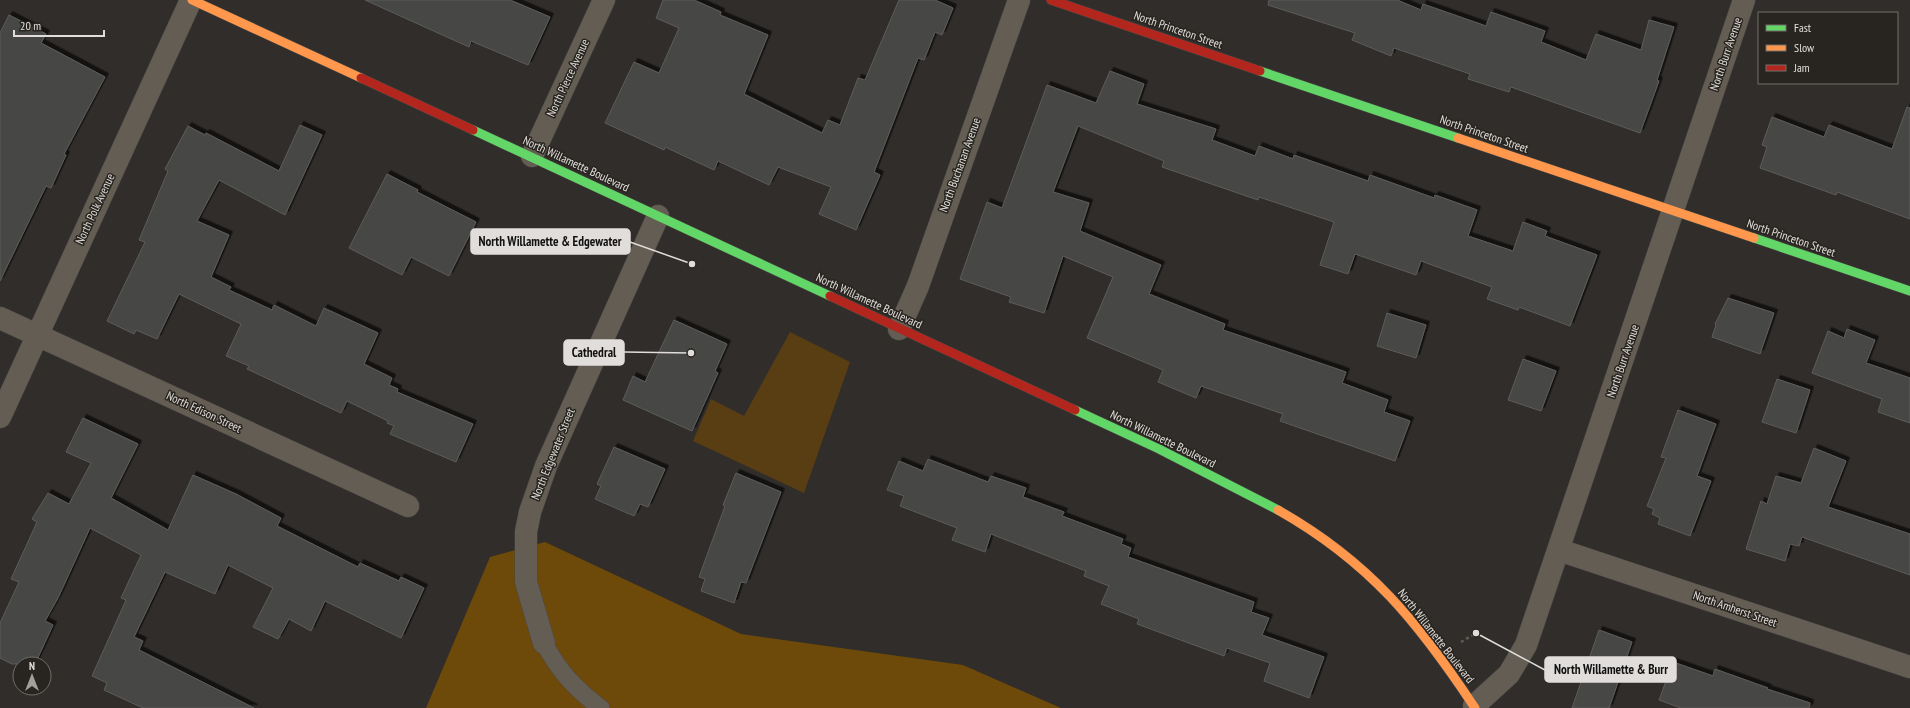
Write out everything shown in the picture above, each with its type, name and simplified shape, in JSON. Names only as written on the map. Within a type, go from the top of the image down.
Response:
[{"type":"main road","name":"North Willamette Boulevard","points":[[191,0],[532,156],[899,329],[1159,449],[1305,526],[1338,549],[1378,583],[1415,625],[1475,707]]},
{"type":"main road","name":"North Princeton Street","points":[[1051,0],[1910,291]]},
{"type":"street","name":"North Polk Avenue","points":[[0,417],[191,0]]},
{"type":"street","name":"North Pierce Avenue","points":[[532,156],[604,0]]},
{"type":"street","name":"North Buchanan Avenue","points":[[899,329],[918,286],[1019,0]]},
{"type":"street","name":"North Burr Avenue","points":[[1475,707],[1509,674],[1520,658],[1526,645],[1744,0]]},
{"type":"street","name":"North Edgewater Street","points":[[544,643],[526,582],[526,532],[530,512],[546,466],[658,216]]},
{"type":"street","name":"North Edison Street","points":[[0,318],[408,506]]},
{"type":"street","name":"North Amherst Street","points":[[1559,550],[1910,667]]},
{"type":"lane","name":"North Edgewater Street","points":[[544,643],[559,670],[586,697],[601,708]]},
{"type":"shaded area","points":[[790,332],[850,362],[804,493],[693,441],[711,399],[744,416]]},
{"type":"shaded area","points":[[545,542],[741,634],[963,665],[1061,708],[426,708],[490,557]]},
{"type":"building","points":[[365,0],[510,0],[550,17],[528,65],[471,41],[469,47]]},
{"type":"building","points":[[663,0],[694,0],[721,12],[720,15],[768,35],[744,94],[822,133],[828,120],[840,125],[858,78],[865,80],[899,0],[935,0],[953,8],[942,35],[935,32],[924,60],[918,58],[874,172],[880,175],[856,230],[819,214],[831,187],[778,167],[769,185],[718,161],[714,170],[665,147],[664,150],[605,123],[634,62],[659,73],[679,28],[656,18]]},
{"type":"building","points":[[1269,0],[1397,0],[1421,10],[1423,4],[1486,26],[1491,12],[1545,31],[1541,42],[1586,60],[1596,34],[1641,50],[1649,20],[1674,27],[1657,80],[1659,81],[1640,133],[1511,87],[1509,92],[1468,79],[1470,74],[1394,48],[1391,56],[1352,40],[1355,33],[1268,5]]},
{"type":"building","points":[[9,15],[46,34],[41,43],[105,77],[64,154],[66,155],[51,188],[46,186],[0,281],[0,33]]},
{"type":"building","points":[[1110,71],[1144,84],[1137,104],[1216,129],[1212,140],[1255,156],[1259,146],[1293,159],[1294,155],[1368,181],[1370,175],[1434,198],[1435,195],[1477,210],[1468,236],[1513,251],[1523,222],[1547,231],[1545,236],[1597,255],[1570,326],[1519,307],[1518,310],[1487,299],[1492,287],[1421,261],[1416,275],[1355,254],[1348,274],[1320,265],[1334,222],[1259,197],[1258,200],[1162,167],[1164,161],[1078,126],[1053,192],[1089,203],[1080,231],[1161,265],[1149,294],[1225,324],[1223,330],[1346,372],[1342,383],[1388,400],[1384,412],[1410,421],[1395,461],[1280,421],[1283,414],[1201,386],[1196,398],[1158,382],[1163,370],[1087,338],[1113,277],[1063,256],[1044,313],[1009,302],[1011,297],[960,279],[987,202],[1002,208],[1047,85],[1096,103]]},
{"type":"building","points":[[1907,107],[1910,108],[1910,219],[1837,192],[1836,195],[1760,168],[1767,147],[1762,145],[1772,117],[1824,137],[1829,125],[1892,149]]},
{"type":"building","points":[[300,125],[322,135],[285,215],[219,180],[197,221],[229,235],[211,277],[231,287],[229,290],[272,310],[274,305],[316,326],[324,308],[378,333],[364,364],[392,378],[389,385],[398,389],[397,392],[473,424],[456,462],[390,434],[394,426],[387,423],[388,421],[347,401],[341,413],[247,369],[249,366],[226,356],[241,324],[179,294],[157,339],[136,330],[134,334],[107,321],[145,242],[139,240],[168,171],[165,169],[188,126],[205,135],[206,133],[279,171]]},
{"type":"building","points":[[387,174],[418,190],[417,192],[476,222],[449,276],[411,257],[402,275],[349,248]]},
{"type":"building","points":[[1728,298],[1774,313],[1760,354],[1712,337],[1715,324]]},
{"type":"building","points":[[1387,313],[1426,325],[1416,358],[1377,346]]},
{"type":"building","points":[[674,320],[727,344],[715,371],[718,373],[692,431],[623,400],[633,376],[645,382]]},
{"type":"building","points":[[1847,329],[1875,340],[1866,363],[1910,378],[1910,423],[1878,412],[1882,399],[1812,373],[1828,331],[1844,338]]},
{"type":"building","points":[[1523,359],[1556,371],[1541,411],[1508,400]]},
{"type":"building","points":[[1777,379],[1810,390],[1796,433],[1762,422]]},
{"type":"building","points":[[1678,410],[1716,424],[1697,476],[1711,481],[1690,536],[1658,524],[1660,518],[1652,514],[1654,509],[1647,506],[1666,458],[1661,457]]},
{"type":"building","points":[[83,418],[138,444],[111,498],[168,530],[193,475],[236,494],[281,518],[277,526],[358,567],[360,563],[399,581],[401,577],[424,588],[401,638],[325,601],[311,631],[289,619],[278,639],[253,627],[273,588],[228,565],[215,594],[165,572],[134,637],[143,641],[139,650],[254,708],[143,708],[104,690],[107,683],[92,676],[126,600],[121,598],[141,555],[90,528],[58,598],[45,621],[53,625],[39,656],[12,656],[12,664],[0,658],[0,623],[19,582],[11,579],[37,522],[32,519],[48,493],[69,504],[91,463],[66,452]]},
{"type":"building","points":[[614,447],[665,469],[648,507],[640,504],[634,516],[595,499],[601,486],[597,484]]},
{"type":"building","points":[[1814,448],[1846,461],[1828,507],[1910,534],[1910,575],[1802,537],[1799,546],[1790,544],[1785,561],[1746,549],[1761,501],[1767,504],[1776,476],[1801,483]]},
{"type":"building","points":[[928,459],[988,482],[991,476],[1026,488],[1023,497],[1064,512],[1062,516],[1123,539],[1121,544],[1131,548],[1128,557],[1254,602],[1251,612],[1269,618],[1262,635],[1324,657],[1309,698],[1264,681],[1270,663],[1227,648],[1224,656],[1137,624],[1139,619],[1101,604],[1109,586],[1084,576],[1086,571],[991,534],[985,552],[952,540],[957,528],[900,506],[904,496],[887,490],[899,461],[923,471]]},
{"type":"building","points":[[736,473],[781,492],[746,583],[741,582],[734,603],[701,591],[705,579],[699,577],[725,506],[723,505]]},
{"type":"building","points":[[1599,630],[1632,642],[1609,708],[1572,708]]},
{"type":"building","points":[[1673,662],[1713,676],[1715,669],[1768,688],[1767,689],[1810,703],[1809,708],[1681,708],[1659,700]]},
{"type":"traffic: fast","points":[[1260,71],[1458,138]]},
{"type":"traffic: fast","points":[[473,130],[830,296]]},
{"type":"traffic: fast","points":[[1754,238],[1910,291]]},
{"type":"traffic: fast","points":[[1075,410],[1159,449],[1278,510]]},
{"type":"traffic: slow","points":[[192,0],[361,78]]},
{"type":"traffic: slow","points":[[1458,138],[1754,238]]},
{"type":"traffic: slow","points":[[1278,510],[1311,530],[1340,551],[1390,596],[1433,648],[1475,708]]},
{"type":"traffic: jam","points":[[1051,0],[1260,71]]},
{"type":"traffic: jam","points":[[361,78],[473,130]]},
{"type":"traffic: jam","points":[[830,296],[1075,410]]},
{"type":"place","name":"North Willamette & Edgewater","points":[[692,264]]},
{"type":"place","name":"Cathedral","points":[[691,353]]},
{"type":"place","name":"North Willamette & Burr","points":[[1476,633]]}]
